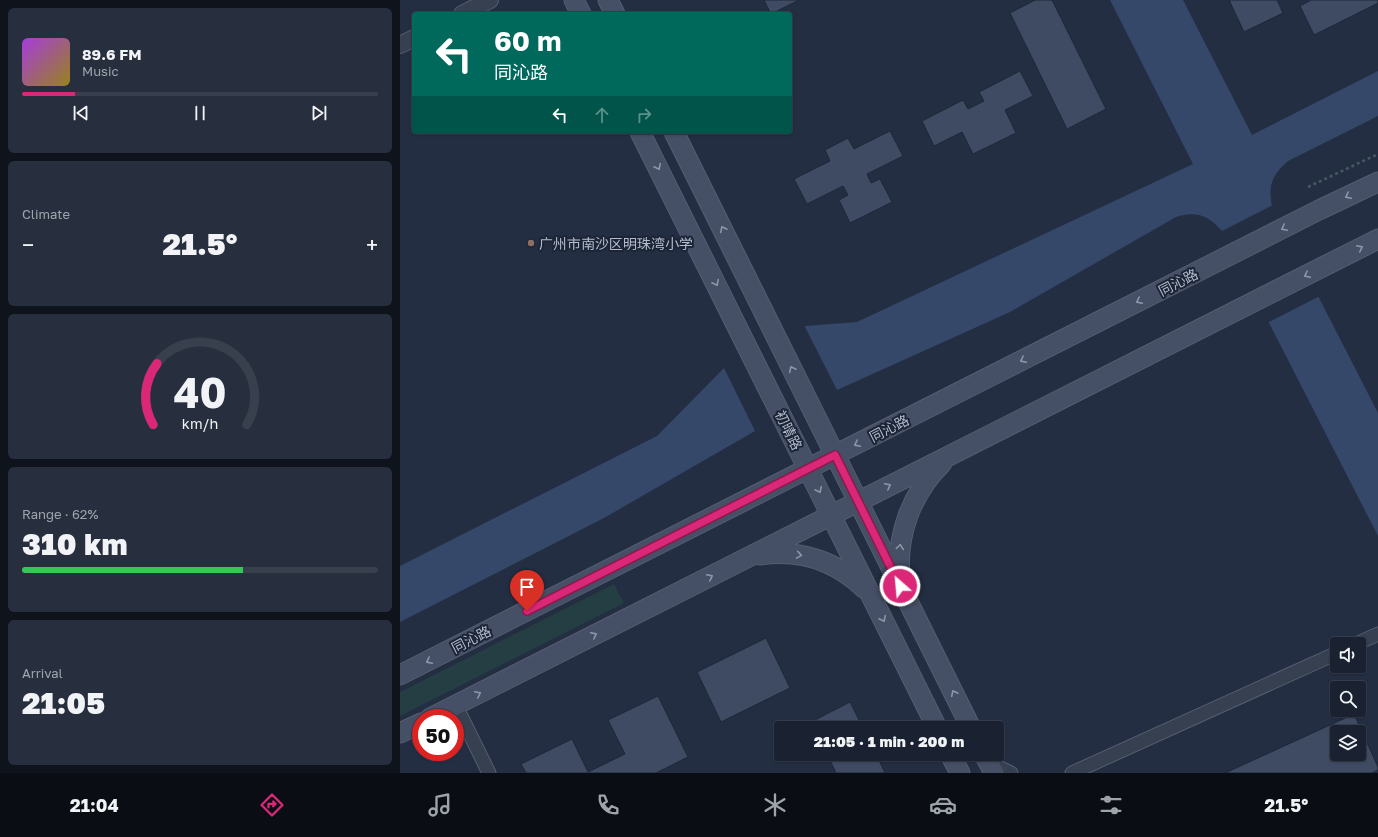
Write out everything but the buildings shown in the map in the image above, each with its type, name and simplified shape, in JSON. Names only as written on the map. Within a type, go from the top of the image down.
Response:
[{"type":"main road","points":[[574,0],[580,12]]},
{"type":"main road","points":[[608,0],[614,12]]},
{"type":"main road","name":"初晴路","points":[[641,134],[934,721]]},
{"type":"main road","points":[[675,134],[968,721]]},
{"type":"main road","name":"同沁路","points":[[400,675],[1319,210],[1378,182]]},
{"type":"main road","points":[[448,709],[1378,239]]},
{"type":"main road","points":[[900,586],[899,553],[906,520],[920,490],[930,476],[954,453]]},
{"type":"main road","points":[[747,558],[775,553],[803,555],[817,559],[830,564],[848,575],[874,600]]},
{"type":"main road","points":[[400,733],[412,727]]},
{"type":"main road","points":[[954,761],[960,773]]},
{"type":"street","points":[[466,12],[490,0]]},
{"type":"street","points":[[400,46],[412,39]]},
{"type":"street","points":[[1366,639],[1378,634]]},
{"type":"street","points":[[1072,773],[1330,655]]},
{"type":"street","points":[[464,722],[489,773]]},
{"type":"street","points":[[989,763],[1011,773]]},
{"type":"path","points":[[1308,187],[1378,154]]},
{"type":"green space","points":[[614,584],[624,603],[400,716],[400,692]]},
{"type":"water","points":[[1110,0],[1183,0],[1252,135],[1378,71],[1378,116],[1288,161],[1278,171],[1272,181],[1271,199],[1272,206],[1378,413],[1378,536],[1222,231],[1207,218],[1190,214],[1176,217],[1010,312],[837,390],[782,417],[604,518],[400,622],[400,566],[657,436],[724,368],[805,326],[857,322],[1193,164]]},
{"type":"pier","points":[[1273,205],[1320,296],[1267,323],[1220,232]]},
{"type":"pier","points":[[804,325],[837,390],[755,431],[723,366]]},
{"type":"place","name":"广州市南沙区明珠湾小学","points":[[531,243]]},
{"type":"route","points":[[527,611],[835,455],[900,586]]}]
